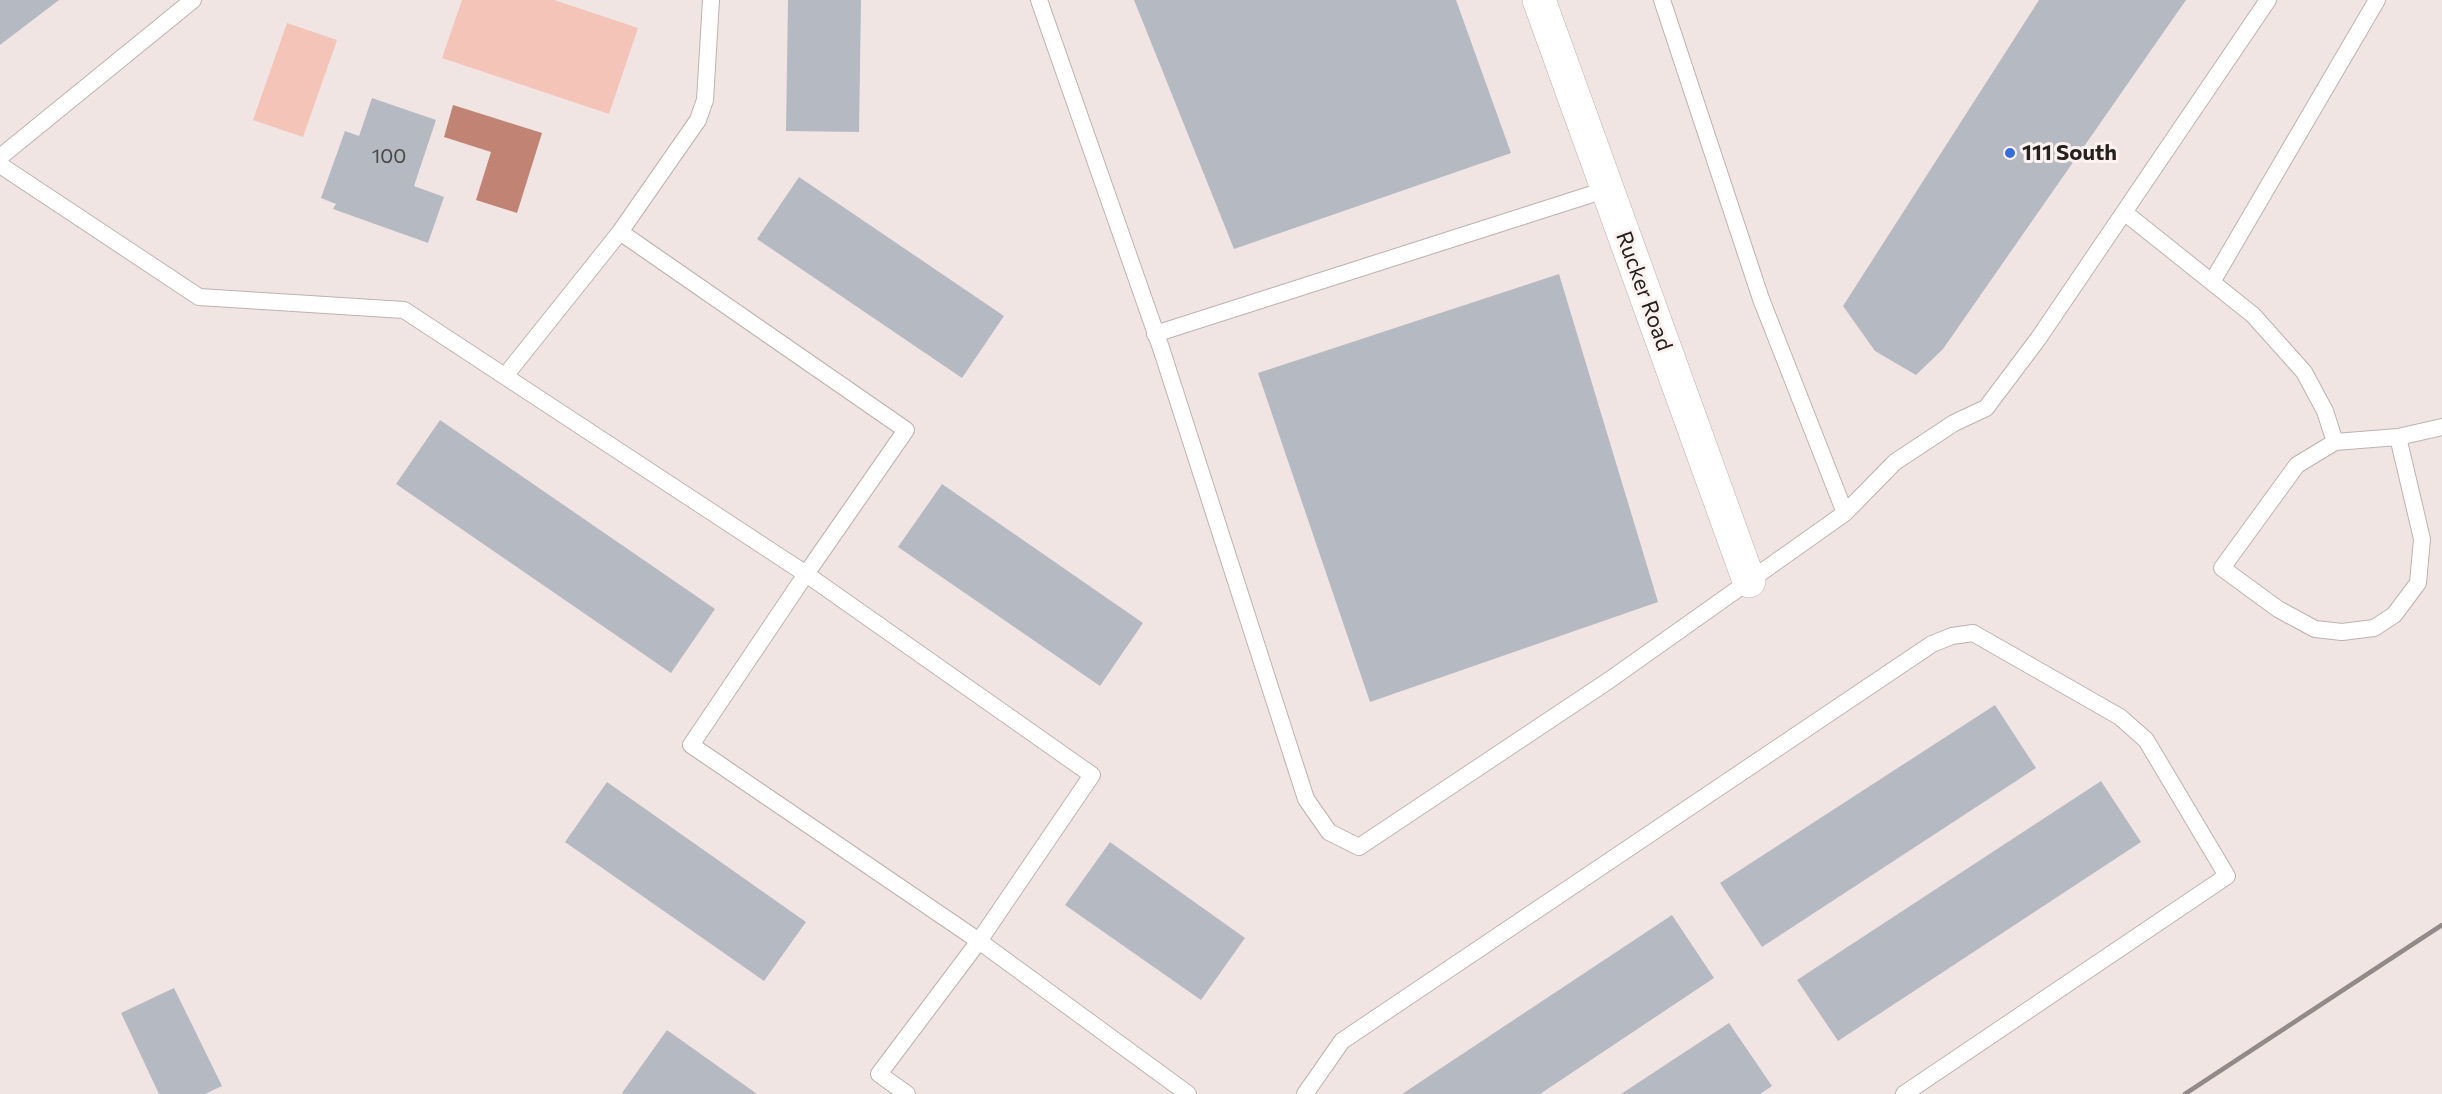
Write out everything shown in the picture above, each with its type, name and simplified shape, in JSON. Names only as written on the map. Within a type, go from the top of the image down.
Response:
[{"type":"street","name":"Rucker Road","points":[[1539,0],[1749,581]]},
{"type":"lane","points":[[0,157],[193,0]]},
{"type":"lane","points":[[505,376],[620,232],[698,120],[705,100],[711,0]]},
{"type":"lane","points":[[1040,0],[1155,334],[1306,799],[1329,832],[1359,847],[1608,681],[1845,513],[1895,462],[1954,423],[1986,408],[2038,339],[2268,0]]},
{"type":"lane","points":[[1662,0],[1761,299],[1845,513]]},
{"type":"lane","points":[[2212,282],[2377,0]]},
{"type":"lane","points":[[0,165],[200,297],[404,310],[806,574],[1092,775],[979,941],[879,1074],[907,1094]]},
{"type":"lane","points":[[1155,334],[1608,189]]},
{"type":"lane","points":[[2124,212],[2253,315],[2304,372],[2325,411],[2336,442]]},
{"type":"lane","points":[[620,232],[906,430],[691,745],[979,941],[1188,1094]]},
{"type":"lane","points":[[2398,437],[2422,539],[2418,583],[2394,615],[2374,628],[2343,632],[2315,629],[2278,609],[2222,568],[2297,465],[2336,442],[2398,437],[2442,427]]},
{"type":"lane","points":[[1305,1094],[1342,1041],[1932,644],[1952,636],[1973,633],[2120,717],[2146,740],[2227,876],[1904,1094]]},
{"type":"shaded area","points":[[462,0],[554,0],[638,28],[609,114],[442,58]]},
{"type":"shaded area","points":[[287,23],[337,40],[303,137],[253,120]]},
{"type":"shaded area","points":[[453,105],[542,133],[517,213],[476,200],[491,152],[444,137]]},
{"type":"building","points":[[0,0],[59,0],[0,45]]},
{"type":"building","points":[[788,0],[861,0],[859,132],[786,131]]},
{"type":"building","points":[[1134,0],[1456,0],[1511,153],[1234,249]]},
{"type":"building","name":"111 South","points":[[2039,0],[2186,0],[1943,349],[1916,375],[1875,351],[1843,306]]},
{"type":"building","points":[[372,98],[436,120],[414,186],[444,197],[428,243],[333,209],[336,204],[321,198],[345,131],[359,136]]},
{"type":"building","points":[[799,177],[1004,316],[962,378],[757,239]]},
{"type":"building","points":[[1559,274],[1658,602],[1370,702],[1258,373]]},
{"type":"building","points":[[440,420],[715,609],[671,673],[396,484]]},
{"type":"building","points":[[942,484],[1143,623],[1100,686],[898,547]]},
{"type":"building","points":[[1995,705],[2036,768],[1762,947],[1720,883]]},
{"type":"building","points":[[2101,781],[2141,842],[1838,1041],[1797,980]]},
{"type":"building","points":[[607,782],[806,922],[764,981],[565,842]]},
{"type":"building","points":[[1110,842],[1245,938],[1201,1000],[1065,905]]},
{"type":"building","points":[[1672,915],[1714,978],[1540,1094],[1402,1094]]},
{"type":"building","points":[[174,988],[222,1086],[205,1094],[159,1094],[121,1013]]},
{"type":"building","points":[[1729,1023],[1772,1086],[1760,1094],[1621,1094]]},
{"type":"building","points":[[667,1030],[757,1094],[622,1093]]},
{"type":"railway","points":[[2185,1094],[2442,925]]},
{"type":"place","name":"111 South","points":[[2010,153]]}]
